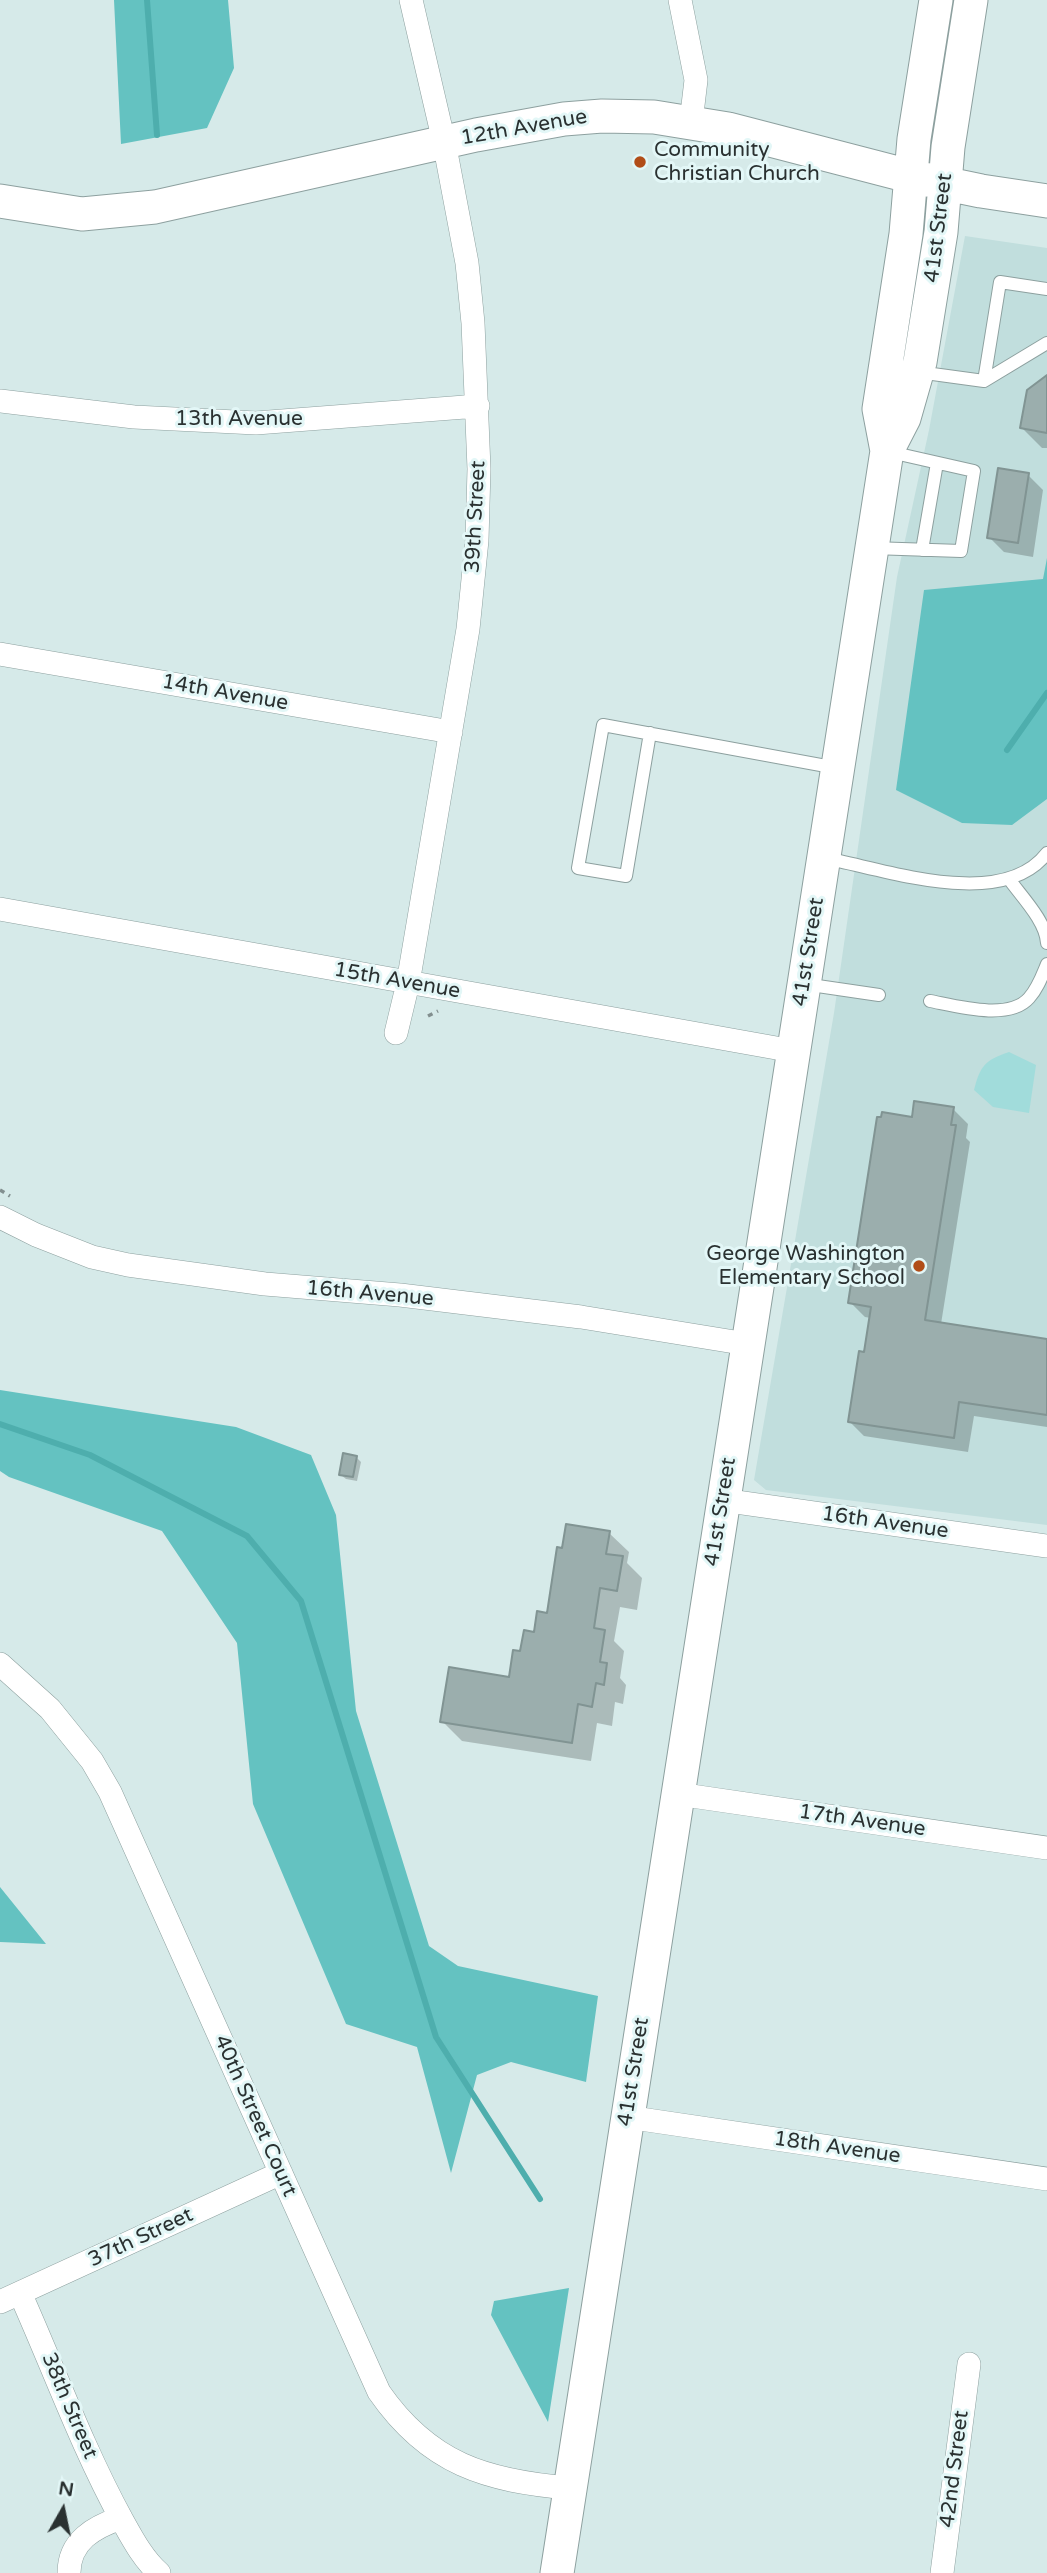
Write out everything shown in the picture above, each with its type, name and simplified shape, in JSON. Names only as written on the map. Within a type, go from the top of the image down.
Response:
[{"type":"street","name":"39th Street","points":[[396,1033],[408,983],[468,629],[477,540],[478,406],[467,263],[444,142],[411,0]]},
{"type":"street","points":[[680,0],[696,80],[691,122]]},
{"type":"street","name":"41st Street","points":[[887,451],[879,409],[906,234],[909,176],[936,0]]},
{"type":"street","name":"41st Street","points":[[557,2573],[887,451],[904,418],[917,372],[941,232],[948,147],[971,0]]},
{"type":"street","name":"12th Avenue","points":[[0,201],[82,214],[155,207],[444,142],[564,119],[602,116],[654,117],[691,122],[909,176],[1047,201]]},
{"type":"street","name":"13th Avenue","points":[[0,401],[134,417],[256,423],[478,406]]},
{"type":"street","name":"14th Avenue","points":[[0,654],[451,732]]},
{"type":"street","name":"15th Avenue","points":[[0,909],[793,1051]]},
{"type":"street","name":"16th Avenue","points":[[0,1217],[36,1235],[92,1257],[128,1265],[265,1284],[400,1295],[581,1317],[747,1344]]},
{"type":"street","name":"16th Avenue","points":[[722,1500],[1047,1546]]},
{"type":"street","name":"40th Street Court","points":[[0,1664],[50,1709],[92,1761],[110,1792],[379,2392],[400,2419],[424,2443],[464,2466],[540,2486],[570,2488]]},
{"type":"street","name":"17th Avenue","points":[[678,1794],[1047,1848]]},
{"type":"street","name":"18th Avenue","points":[[627,2117],[1047,2179]]},
{"type":"street","name":"37th Street","points":[[10,2297],[281,2173]]},
{"type":"street","name":"38th Street","points":[[10,2297],[121,2518],[150,2569]]},
{"type":"street","name":"42nd Street","points":[[942,2573],[969,2364]]},
{"type":"street","points":[[69,2573],[72,2552],[79,2542],[99,2526],[121,2518]]},
{"type":"lane","points":[[984,381],[1000,282],[1047,289]]},
{"type":"lane","points":[[917,372],[984,381],[1047,343]]},
{"type":"lane","points":[[872,548],[961,551],[962,515],[974,471],[887,451]]},
{"type":"lane","points":[[922,550],[937,463]]},
{"type":"lane","points":[[650,733],[626,876],[579,868],[603,725],[650,733],[838,768]]},
{"type":"lane","points":[[824,858],[968,885],[993,884],[1009,878],[1034,865],[1047,853]]},
{"type":"lane","points":[[1009,878],[1038,920],[1047,937],[1047,943]]},
{"type":"lane","points":[[930,1001],[984,1010],[1014,1008],[1028,1000],[1038,986],[1047,964]]},
{"type":"lane","points":[[804,984],[879,995]]},
{"type":"path","points":[[428,1017],[436,1011],[444,1011]]},
{"type":"shaded area","points":[[114,0],[228,0],[234,68],[207,128],[121,144]]},
{"type":"shaded area","points":[[965,236],[1047,248],[1047,1525],[766,1490],[754,1480],[834,1013],[897,577],[929,430]]},
{"type":"shaded area","points":[[1047,558],[1047,799],[1012,825],[962,823],[896,790],[924,590],[1043,579]]},
{"type":"shaded area","points":[[1009,1052],[1036,1065],[1029,1113],[993,1107],[974,1090],[985,1065]]},
{"type":"shaded area","points":[[0,1390],[236,1427],[311,1455],[336,1515],[356,1711],[429,1946],[458,1966],[598,1996],[586,2082],[511,2062],[477,2075],[451,2173],[417,2047],[346,2024],[253,1804],[237,1643],[162,1531],[9,1477],[0,1471]]},
{"type":"shaded area","points":[[0,1887],[46,1944],[0,1942]]},
{"type":"shaded area","points":[[569,2288],[548,2422],[491,2315],[494,2301]]},
{"type":"building","points":[[1047,375],[1047,433],[1020,428],[1027,390]]},
{"type":"building","points":[[998,468],[1029,473],[1018,543],[987,538]]},
{"type":"building","points":[[914,1101],[954,1107],[951,1125],[956,1125],[925,1320],[1047,1339],[1047,1415],[959,1402],[954,1438],[848,1422],[859,1351],[864,1352],[871,1307],[848,1303],[877,1117],[881,1117],[882,1112],[912,1117]]},
{"type":"building","points":[[343,1453],[357,1456],[353,1477],[339,1475]]},
{"type":"building","points":[[566,1524],[610,1531],[606,1554],[623,1556],[617,1591],[600,1588],[594,1628],[605,1630],[600,1662],[607,1663],[604,1685],[596,1683],[592,1707],[578,1704],[572,1743],[440,1722],[449,1667],[509,1677],[513,1650],[520,1651],[524,1630],[534,1632],[537,1611],[547,1613],[557,1547],[562,1548]]},
{"type":"waterway","points":[[147,0],[157,135]]},
{"type":"waterway","points":[[1007,750],[1047,693]]},
{"type":"waterway","points":[[0,1424],[90,1455],[247,1536],[301,1601],[436,2037],[540,2199]]},
{"type":"place","name":"Community Christian Church","points":[[640,162]]},
{"type":"place","name":"George Washington Elementary School","points":[[919,1266]]}]
